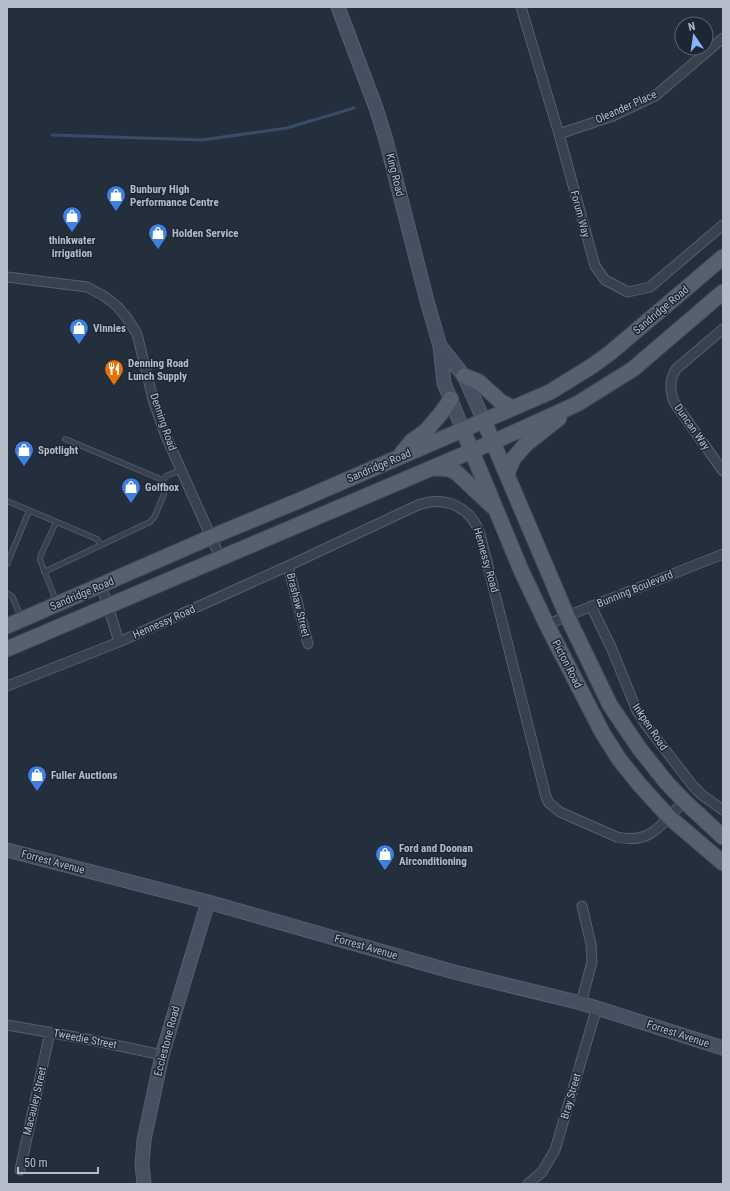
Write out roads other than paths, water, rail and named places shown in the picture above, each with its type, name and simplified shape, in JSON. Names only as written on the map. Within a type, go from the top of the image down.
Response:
[{"type":"main road","name":"Sandridge Road","points":[[7,626],[550,392],[592,366],[723,257]]},
{"type":"main road","name":"Sandridge Road","points":[[7,649],[493,442],[577,404],[633,369],[723,292]]},
{"type":"main road","points":[[464,376],[480,382],[501,402],[513,408]]},
{"type":"main road","points":[[398,458],[412,441],[426,431],[451,399]]},
{"type":"main road","points":[[507,474],[513,459],[526,444],[577,404]]},
{"type":"main road","name":"Picton Road","points":[[484,421],[567,616],[610,705],[639,748],[666,782],[723,838]]},
{"type":"main road","name":"Picton Road","points":[[463,430],[521,570],[547,625],[604,735],[639,784],[669,817],[723,863]]},
{"type":"main road","points":[[432,468],[450,469],[457,473],[497,511]]},
{"type":"street","name":"King Road","points":[[338,7],[376,108],[386,140],[440,346],[444,383],[463,430]]},
{"type":"street","name":"Forum Way","points":[[521,7],[559,134],[595,266],[605,280],[628,292],[650,286],[723,225]]},
{"type":"street","name":"Oleander Place","points":[[559,134],[613,116],[655,96],[723,38]]},
{"type":"street","name":"Denning Road","points":[[7,277],[87,287],[104,296],[118,306],[128,318],[137,334],[154,403],[165,434],[220,557]]},
{"type":"street","name":"Duncan Way","points":[[723,329],[676,369],[672,377],[671,392],[674,402],[723,471]]},
{"type":"street","name":"King Road","points":[[440,346],[464,376],[484,421]]},
{"type":"street","name":"Hennessy Road","points":[[7,686],[119,642],[288,566],[425,502],[439,501],[454,505],[464,510],[474,522],[480,534],[544,790],[549,803],[560,812],[617,837],[637,839],[655,831],[684,801]]},
{"type":"street","name":"Bunning Boulevard","points":[[547,625],[723,554]]},
{"type":"street","name":"Brashaw Street","points":[[288,566],[308,644]]},
{"type":"street","name":"Hennessy Road","points":[[101,586],[119,642]]},
{"type":"street","name":"Inkpen Road","points":[[591,606],[611,647],[634,704],[646,725],[693,786],[702,795],[723,810]]},
{"type":"street","name":"Forrest Avenue","points":[[7,850],[208,902],[454,972],[597,1007],[723,1048]]},
{"type":"street","name":"Ecclestone Road","points":[[144,1184],[142,1164],[144,1140],[162,1055],[208,902]]},
{"type":"street","points":[[582,906],[591,944],[592,962],[582,1003]]},
{"type":"street","name":"Bray Street","points":[[531,1182],[547,1166],[555,1150],[597,1007]]},
{"type":"street","name":"Tweedie Street","points":[[7,1025],[87,1039],[162,1055]]},
{"type":"street","name":"Macauley Street","points":[[20,1170],[50,1032]]},
{"type":"lane","points":[[65,439],[163,481]]},
{"type":"lane","points":[[44,572],[152,520],[164,494],[163,481],[166,476],[181,470]]},
{"type":"lane","points":[[7,501],[98,540],[101,545]]},
{"type":"lane","points":[[7,564],[30,511]]},
{"type":"lane","points":[[56,522],[40,557],[44,572],[58,604]]},
{"type":"lane","points":[[7,593],[12,596],[22,620]]},
{"type":"waterway","points":[[52,135],[202,140],[287,128],[354,108]]},
{"type":"place","name":"Bunbury High Performance Centre","points":[[116,212]]},
{"type":"place","name":"thinkwater irrigation","points":[[72,233]]},
{"type":"place","name":"Holden Service","points":[[158,250]]},
{"type":"place","name":"Vinnies","points":[[79,345]]},
{"type":"place","name":"Denning Road Lunch Supply","points":[[114,386]]},
{"type":"place","name":"Spotlight","points":[[24,467]]},
{"type":"place","name":"Golfbox","points":[[131,504]]},
{"type":"place","name":"Fuller Auctions","points":[[37,792]]},
{"type":"place","name":"Ford and Doonan Airconditioning","points":[[385,871]]}]
